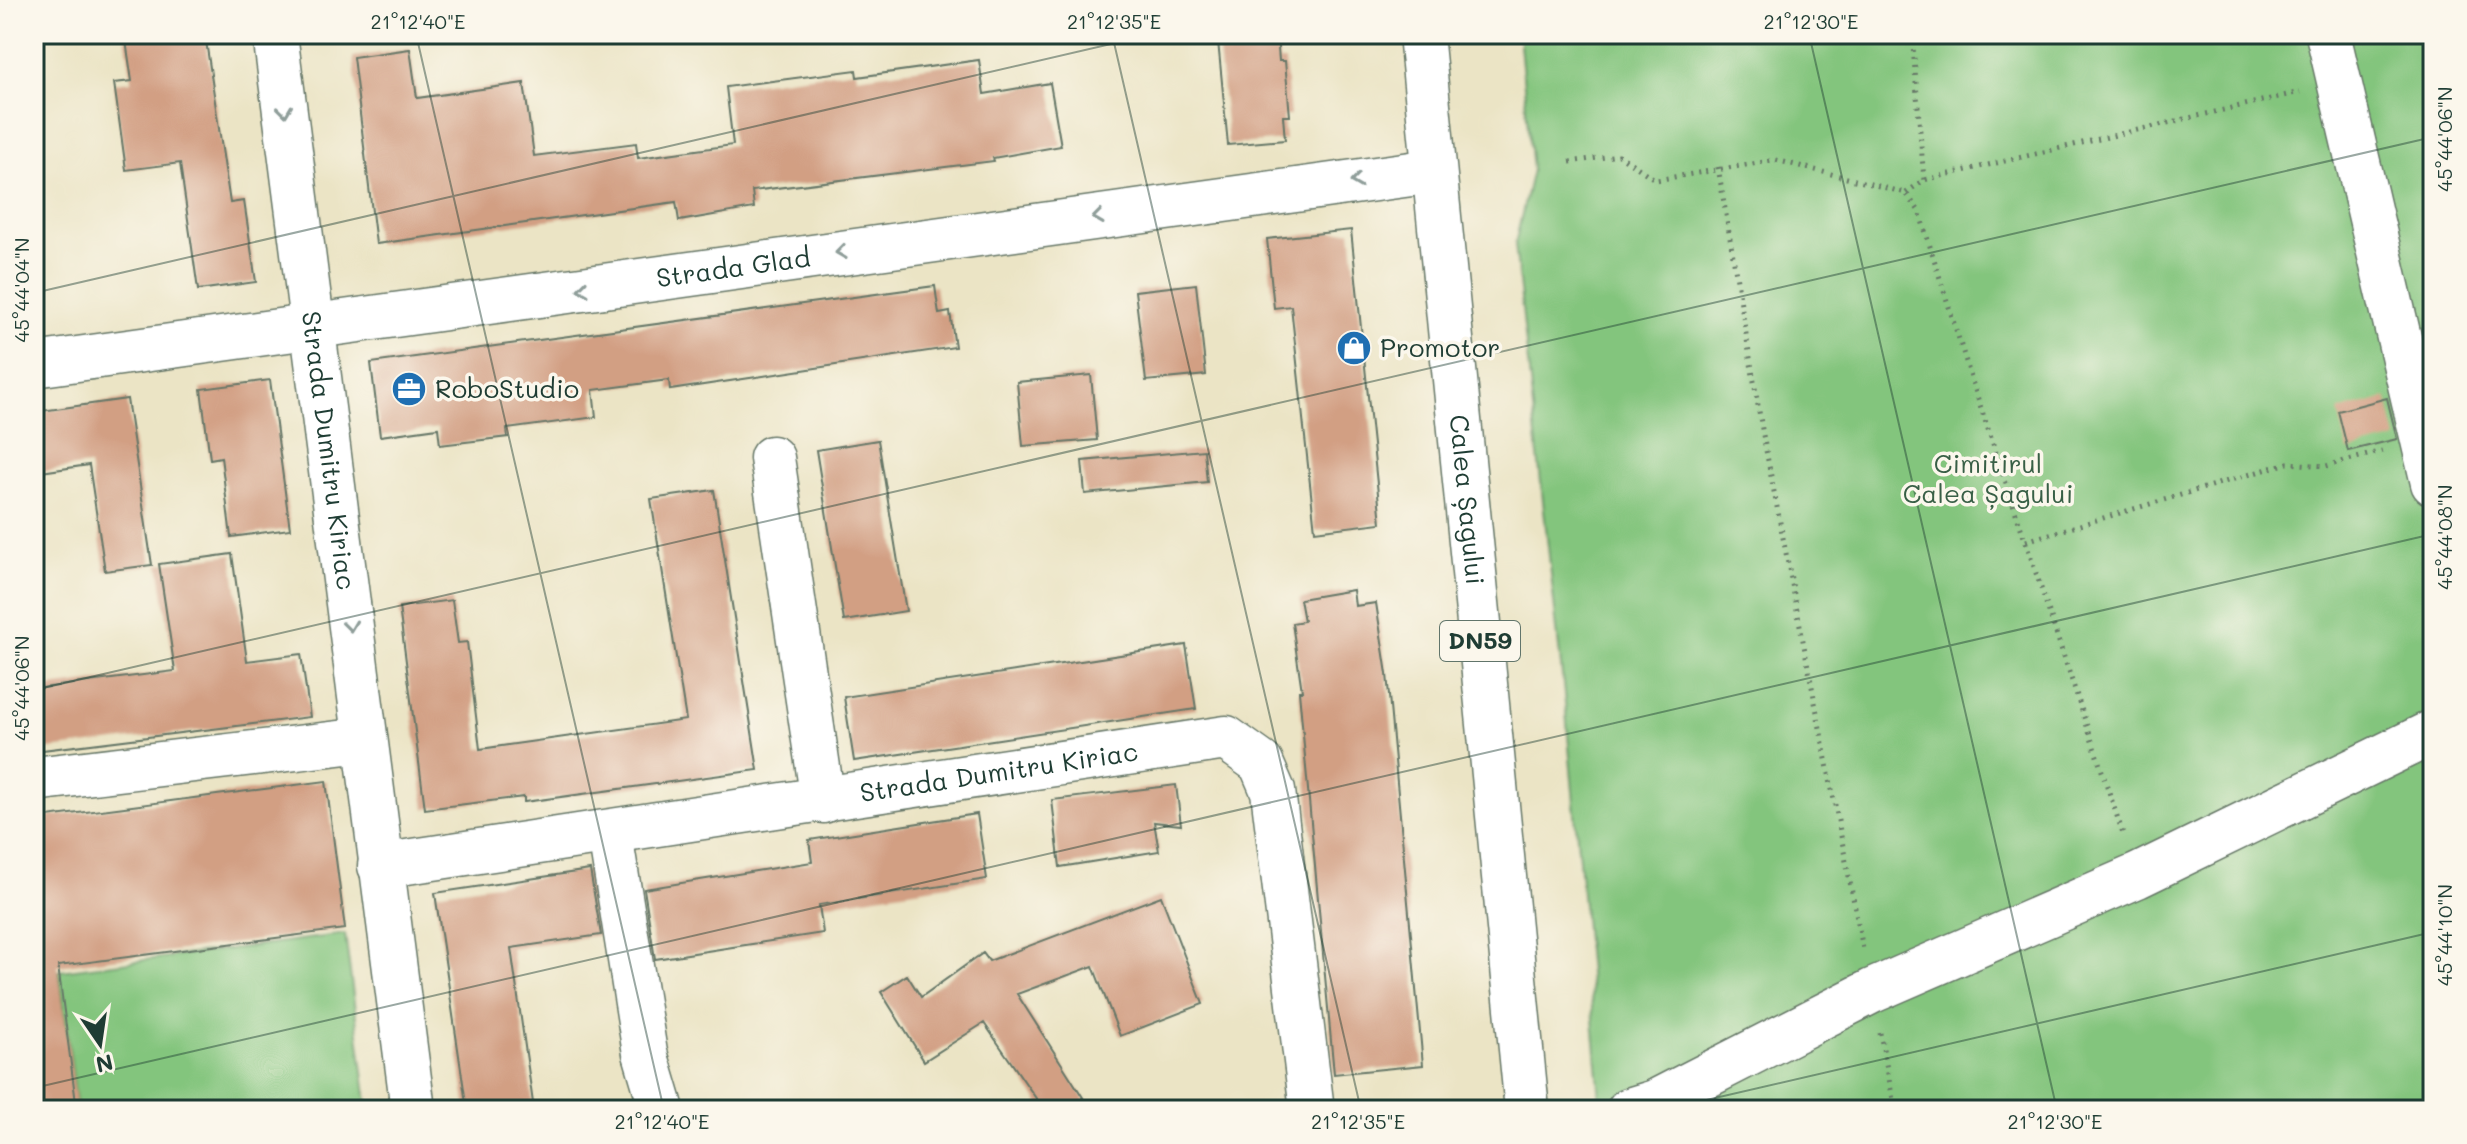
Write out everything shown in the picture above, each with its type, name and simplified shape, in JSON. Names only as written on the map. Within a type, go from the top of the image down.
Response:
[{"type":"street","name":"Strada Dumitru Kiriac","points":[[275,34],[413,1110]]},
{"type":"street","name":"Calea Șagului","points":[[1421,34],[1527,1110]]},
{"type":"street","points":[[2328,34],[2433,483]]},
{"type":"street","name":"Strada Glad","points":[[34,365],[1433,171]]},
{"type":"street","points":[[772,458],[823,801]]},
{"type":"street","points":[[1629,1110],[1655,1102],[1872,991],[2137,876],[2433,732]]},
{"type":"street","name":"Strada Dumitru Kiriac","points":[[380,866],[610,834],[1226,738],[1261,763],[1273,791],[1312,1110]]},
{"type":"street","points":[[34,779],[364,740]]},
{"type":"street","points":[[610,834],[645,1053],[662,1110]]},
{"type":"path","points":[[1912,34],[1924,180]]},
{"type":"path","points":[[1906,193],[1924,180],[2340,82]]},
{"type":"path","points":[[1570,162],[1619,155],[1656,180],[1718,167],[1776,160],[1906,193],[1919,211],[2137,876]]},
{"type":"path","points":[[1718,167],[1763,435],[1895,1110]]},
{"type":"path","points":[[2026,541],[2288,463],[2326,466],[2423,440]]},
{"type":"green space","name":"Cimitirul Calea Șagului","points":[[1519,34],[2433,34],[2433,1110],[1601,1110],[1566,712],[1515,244],[1532,170]]},
{"type":"green space","points":[[345,934],[368,1110],[77,1110],[59,971]]},
{"type":"building","points":[[125,34],[205,34],[230,203],[244,201],[256,282],[198,290],[180,163],[126,170],[114,83],[132,81]]},
{"type":"building","points":[[1277,35],[1279,61],[1285,61],[1290,116],[1283,116],[1285,140],[1228,145],[1218,41]]},
{"type":"building","points":[[410,49],[417,98],[524,83],[534,156],[636,143],[638,158],[733,145],[726,87],[856,70],[857,77],[979,60],[984,94],[1050,83],[1061,146],[993,158],[994,161],[752,191],[754,208],[679,221],[676,202],[376,244],[353,57]]},
{"type":"building","points":[[1351,230],[1381,523],[1315,531],[1291,306],[1274,308],[1267,239]]},
{"type":"building","points":[[1196,284],[1206,375],[1146,381],[1135,291]]},
{"type":"building","points":[[935,286],[939,314],[950,312],[955,347],[670,390],[669,380],[593,390],[596,417],[507,429],[508,437],[440,445],[438,428],[380,436],[371,363]]},
{"type":"building","points":[[1091,375],[1097,440],[1023,446],[1017,382]]},
{"type":"building","points":[[270,380],[290,529],[231,537],[221,457],[210,459],[201,389]]},
{"type":"building","points":[[2387,398],[2397,439],[2348,451],[2338,411]]},
{"type":"building","points":[[127,399],[152,565],[105,571],[89,465],[34,473],[34,412]]},
{"type":"building","points":[[878,440],[906,611],[844,621],[816,450]]},
{"type":"building","points":[[1204,450],[1207,482],[1085,494],[1082,461]]},
{"type":"building","points":[[714,490],[758,770],[524,802],[524,797],[425,809],[399,607],[452,600],[458,643],[467,642],[480,749],[686,720],[651,499]]},
{"type":"building","points":[[232,554],[247,661],[301,654],[310,717],[34,751],[34,689],[175,671],[159,564]]},
{"type":"building","points":[[1353,590],[1355,606],[1376,603],[1387,674],[1423,1065],[1334,1074],[1299,691],[1302,691],[1292,623],[1304,621],[1300,599]]},
{"type":"building","points":[[1186,645],[1196,709],[854,761],[844,697]]},
{"type":"building","points":[[326,781],[345,929],[58,966],[77,1110],[34,1110],[34,840],[41,839],[39,818]]},
{"type":"building","points":[[1176,785],[1181,825],[1154,822],[1159,851],[1060,867],[1052,800]]},
{"type":"building","points":[[977,814],[987,879],[819,905],[823,933],[655,959],[644,889],[812,862],[809,840]]},
{"type":"building","points":[[590,870],[601,935],[511,948],[534,1110],[467,1110],[435,893]]},
{"type":"building","points":[[1161,896],[1203,1004],[1120,1036],[1093,966],[1017,994],[1091,1110],[1044,1110],[984,1023],[924,1061],[881,992],[907,975],[921,997],[983,953],[989,961]]},
{"type":"place","name":"Promotor","points":[[1354,348]]},
{"type":"place","name":"RoboStudio","points":[[409,389]]}]
